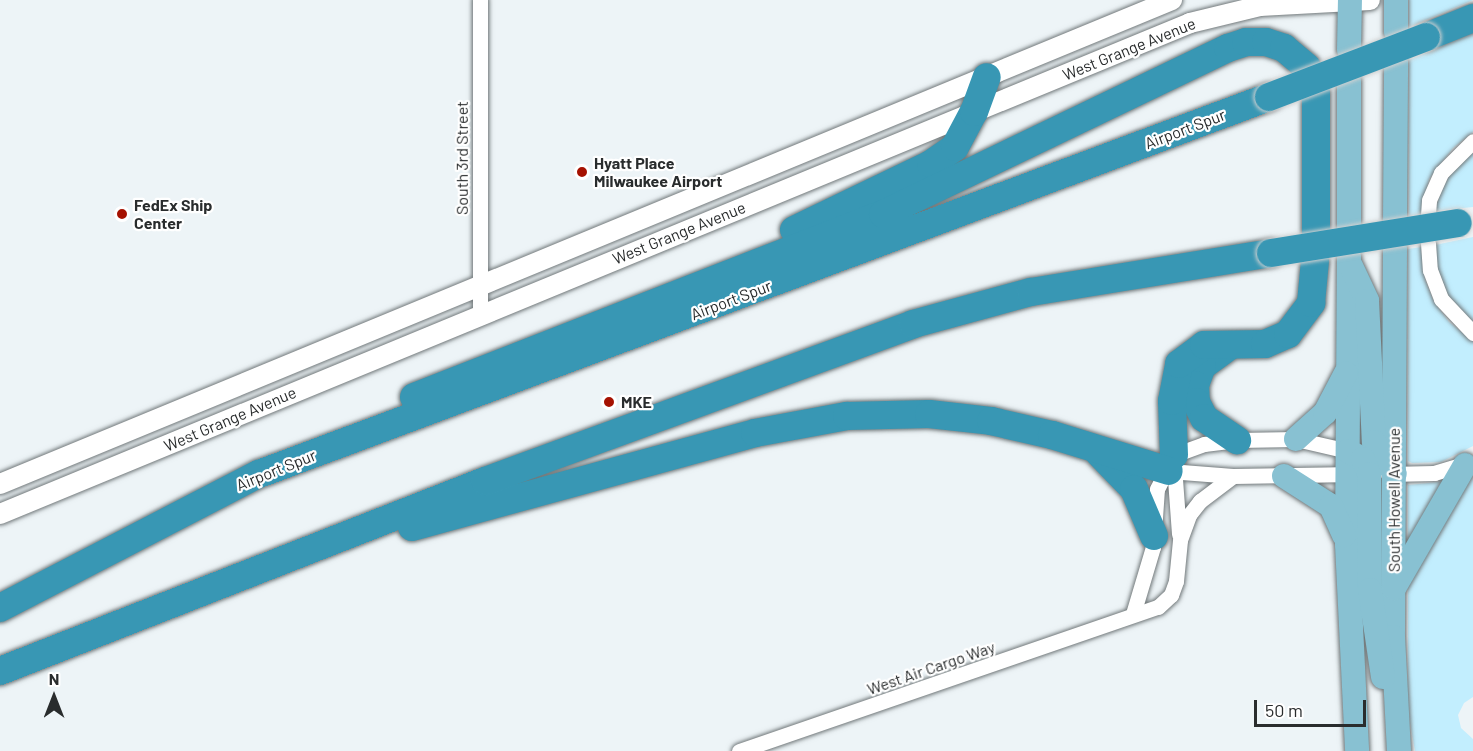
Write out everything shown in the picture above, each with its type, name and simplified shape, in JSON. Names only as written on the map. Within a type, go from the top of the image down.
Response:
[{"type":"highway","name":"Airport Spur","points":[[0,608],[259,474],[1269,98],[1473,18]]},
{"type":"highway","points":[[259,474],[411,399],[883,214],[1228,48],[1246,42],[1266,42],[1284,48],[1307,67]]},
{"type":"highway","points":[[642,307],[691,278],[931,164],[955,147],[974,112],[987,76]]},
{"type":"highway","points":[[1316,93],[1316,232]]},
{"type":"highway","points":[[0,671],[282,563],[485,481],[964,307],[1094,279],[1468,222]]},
{"type":"highway","points":[[282,563],[756,433],[830,417],[909,413],[973,418],[1036,430],[1093,448],[1172,463],[1172,401],[1179,364],[1204,345],[1265,344],[1288,334],[1311,303],[1315,261]]},
{"type":"highway","points":[[1232,345],[1214,354],[1202,366],[1195,385],[1196,402],[1204,418],[1237,440]]},
{"type":"highway","points":[[1093,448],[1131,484],[1167,538]]},
{"type":"main road","points":[[1396,0],[1396,33]]},
{"type":"main road","points":[[1349,50],[1356,1]]},
{"type":"main road","points":[[1395,220],[1396,63]]},
{"type":"main road","points":[[1349,81],[1349,227]]},
{"type":"main road","name":"South Howell Avenue","points":[[1395,249],[1394,588],[1398,746]]},
{"type":"main road","points":[[1395,474],[1374,442],[1367,301],[1349,259],[1348,368],[1355,466],[1372,611],[1398,746]]},
{"type":"main road","points":[[1296,439],[1324,413],[1348,368]]},
{"type":"main road","points":[[1394,588],[1469,462]]},
{"type":"main road","points":[[1355,466],[1347,544],[1357,751]]},
{"type":"main road","points":[[1284,476],[1330,506],[1347,544]]},
{"type":"street","name":"South 3rd Street","points":[[480,0],[480,315]]},
{"type":"street","name":"West Grange Avenue","points":[[0,484],[1172,0]]},
{"type":"street","name":"West Grange Avenue","points":[[0,514],[974,112],[1223,13],[1260,6],[1356,1]]},
{"type":"street","points":[[1428,214],[1441,173],[1473,141]]},
{"type":"street","points":[[1428,243],[1430,270],[1440,299],[1473,333]]},
{"type":"street","points":[[371,330],[381,356]]},
{"type":"street","points":[[1172,463],[1204,444],[1237,440],[1296,439],[1355,466],[1395,474],[1434,473],[1469,462]]},
{"type":"street","points":[[1172,463],[1233,476],[1284,476],[1355,466]]},
{"type":"street","points":[[1167,538],[1175,479],[1172,463]]},
{"type":"street","name":"West Air Cargo Way","points":[[739,751],[1158,607],[1170,595],[1179,565],[1167,538],[1155,494],[1161,477],[1172,463]]},
{"type":"street","name":"West Air Cargo Way","points":[[1133,614],[1148,571],[1167,538],[1200,501],[1233,476]]},
{"type":"shaded area","points":[[1409,0],[1473,0],[1409,27]]},
{"type":"shaded area","points":[[1473,33],[1473,132],[1453,148],[1429,179],[1421,214],[1409,216],[1409,60]]},
{"type":"shaded area","points":[[1473,149],[1473,207],[1435,211],[1444,182]]},
{"type":"shaded area","points":[[1473,237],[1473,324],[1447,296],[1436,264],[1435,245]]},
{"type":"shaded area","points":[[1421,247],[1425,280],[1434,302],[1449,322],[1473,341],[1473,446],[1441,462],[1412,463],[1408,461],[1408,249]]},
{"type":"shaded area","points":[[1473,472],[1473,697],[1464,703],[1458,715],[1461,728],[1473,739],[1473,751],[1415,751],[1408,711],[1408,587]]},
{"type":"shaded area","points":[[1448,481],[1408,545],[1408,485]]},
{"type":"place","name":"Hyatt Place Milwaukee Airport","points":[[582,172]]},
{"type":"place","name":"FedEx Ship Center","points":[[122,214]]},
{"type":"place","name":"MKE","points":[[609,402]]}]
